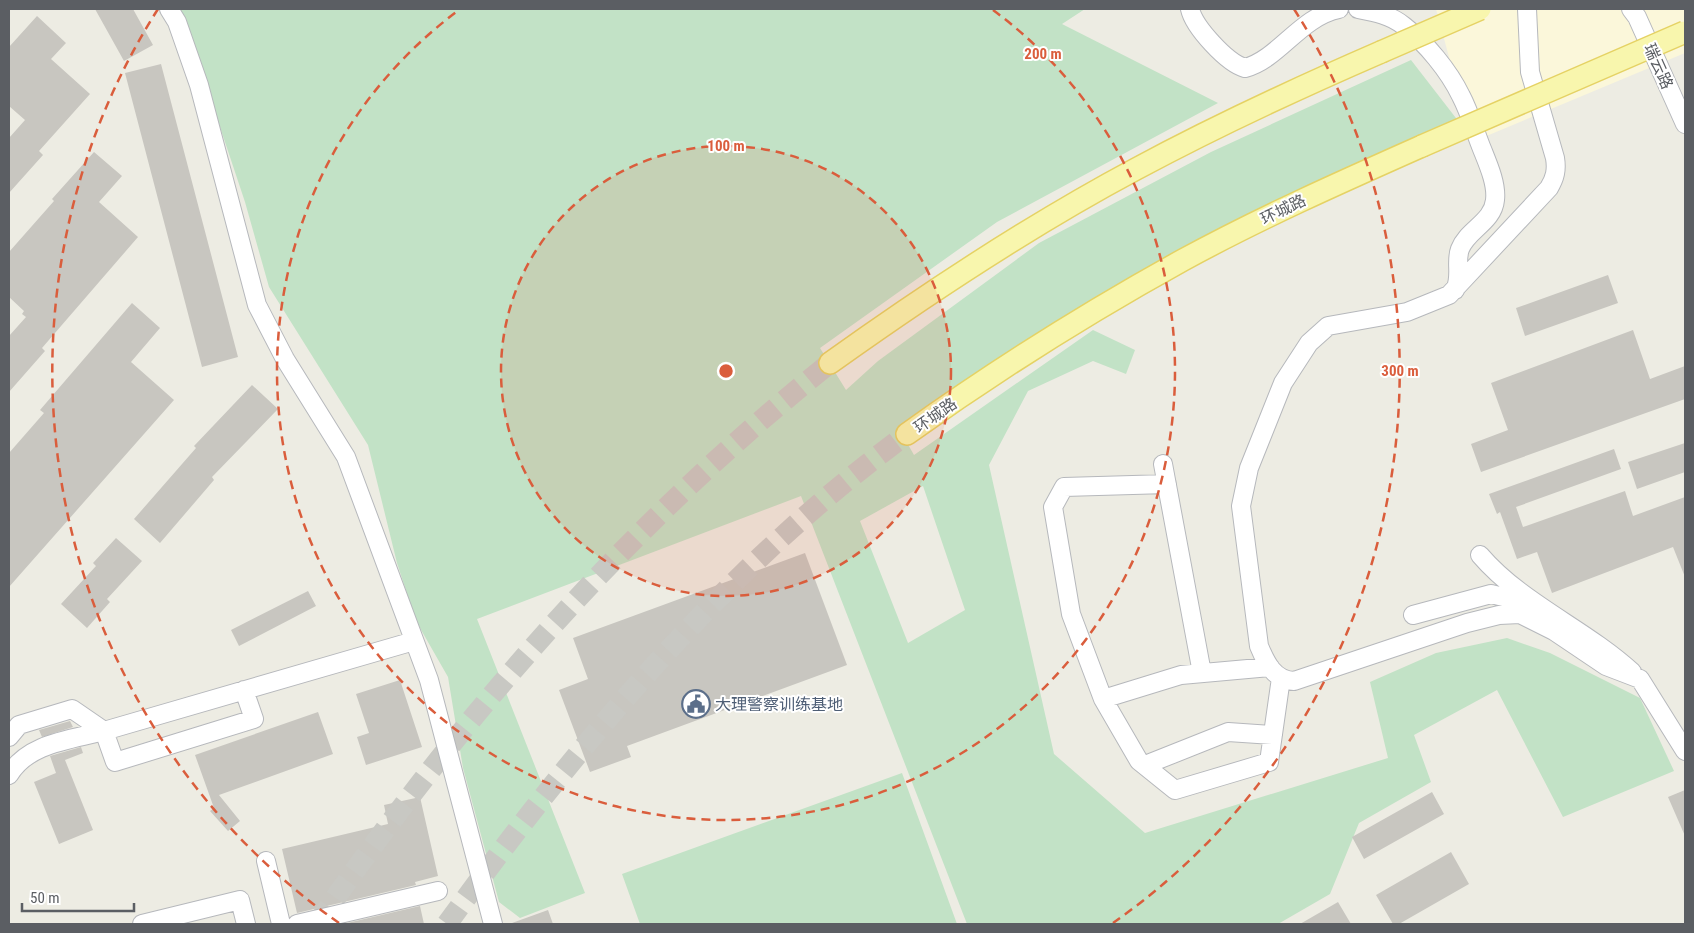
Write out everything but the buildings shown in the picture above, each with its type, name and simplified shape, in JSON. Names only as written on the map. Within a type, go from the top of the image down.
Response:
[{"type":"main road","points":[[830,363],[972,265],[1092,193],[1237,117],[1480,9]]},
{"type":"main road","name":"环城路","points":[[907,434],[1028,352],[1168,269],[1282,210],[1422,146],[1685,32]]},
{"type":"street","points":[[169,9],[177,22],[199,85],[256,305],[346,457],[429,680],[494,924]]},
{"type":"street","points":[[1190,9],[1196,23],[1228,59],[1245,68],[1263,59],[1307,24],[1329,11],[1339,9]]},
{"type":"street","points":[[1358,9],[1382,14],[1403,25],[1433,55],[1461,96],[1488,165],[1496,194],[1494,206],[1483,223],[1460,248],[1459,274],[1455,290]]},
{"type":"street","points":[[1166,484],[1064,488],[1053,507],[1070,614],[1103,700],[1139,760],[1175,790],[1269,762],[1273,736],[1275,673],[1259,646],[1241,506],[1249,468],[1283,383],[1309,343],[1321,330],[1328,326],[1407,312],[1433,304],[1455,290],[1474,266],[1549,188],[1556,173],[1556,158],[1530,72],[1527,9]]},
{"type":"street","name":"瑞云路","points":[[1631,9],[1637,17],[1685,124]]},
{"type":"street","points":[[1163,464],[1202,673]]},
{"type":"street","points":[[1480,555],[1497,575],[1613,655],[1640,679],[1685,751]]},
{"type":"street","points":[[1413,615],[1491,594],[1542,606]]},
{"type":"street","points":[[1103,700],[1181,675],[1202,673],[1275,673],[1288,680],[1301,679],[1467,623],[1499,615],[1520,614],[1554,631],[1606,666],[1640,679]]},
{"type":"street","points":[[9,775],[22,759],[34,750],[414,641]]},
{"type":"street","points":[[9,737],[19,725],[72,710],[104,731],[114,762],[254,719],[244,690]]},
{"type":"street","points":[[1144,765],[1228,732],[1273,736]]},
{"type":"street","points":[[266,861],[281,924]]},
{"type":"street","points":[[297,924],[438,891]]},
{"type":"street","points":[[142,924],[240,900],[246,924]]},
{"type":"shaded area","points":[[1436,9],[1685,9],[1685,53],[1472,142]]},
{"type":"green space","points":[[175,9],[1085,9],[1062,24],[1218,103],[997,222],[820,348],[846,390],[878,361],[1039,243],[1211,152],[1411,60],[1459,122],[1197,246],[898,427],[914,455],[1093,330],[1135,350],[1126,374],[1093,361],[1028,391],[989,465],[1054,754],[1145,833],[1388,758],[1370,682],[1436,653],[1507,638],[1550,653],[1640,698],[1674,771],[1563,817],[1497,690],[1414,735],[1431,782],[1359,823],[1330,894],[1278,924],[967,924],[801,496],[477,619],[585,893],[520,918],[499,902],[463,768],[448,677],[416,621],[397,563],[368,445],[269,287],[245,202],[216,115]],"holes":[[[923,486],[965,610],[908,643],[860,521]]]},
{"type":"green space","points":[[902,773],[957,924],[640,924],[622,874]]},
{"type":"tunnel","points":[[317,924],[430,771],[553,625],[618,555],[686,488],[757,424],[830,363]]},
{"type":"tunnel","points":[[447,924],[549,790],[658,661],[716,600],[777,541],[841,486],[907,434]]},
{"type":"place","name":"大理警察训练基地","points":[[696,704]]}]
